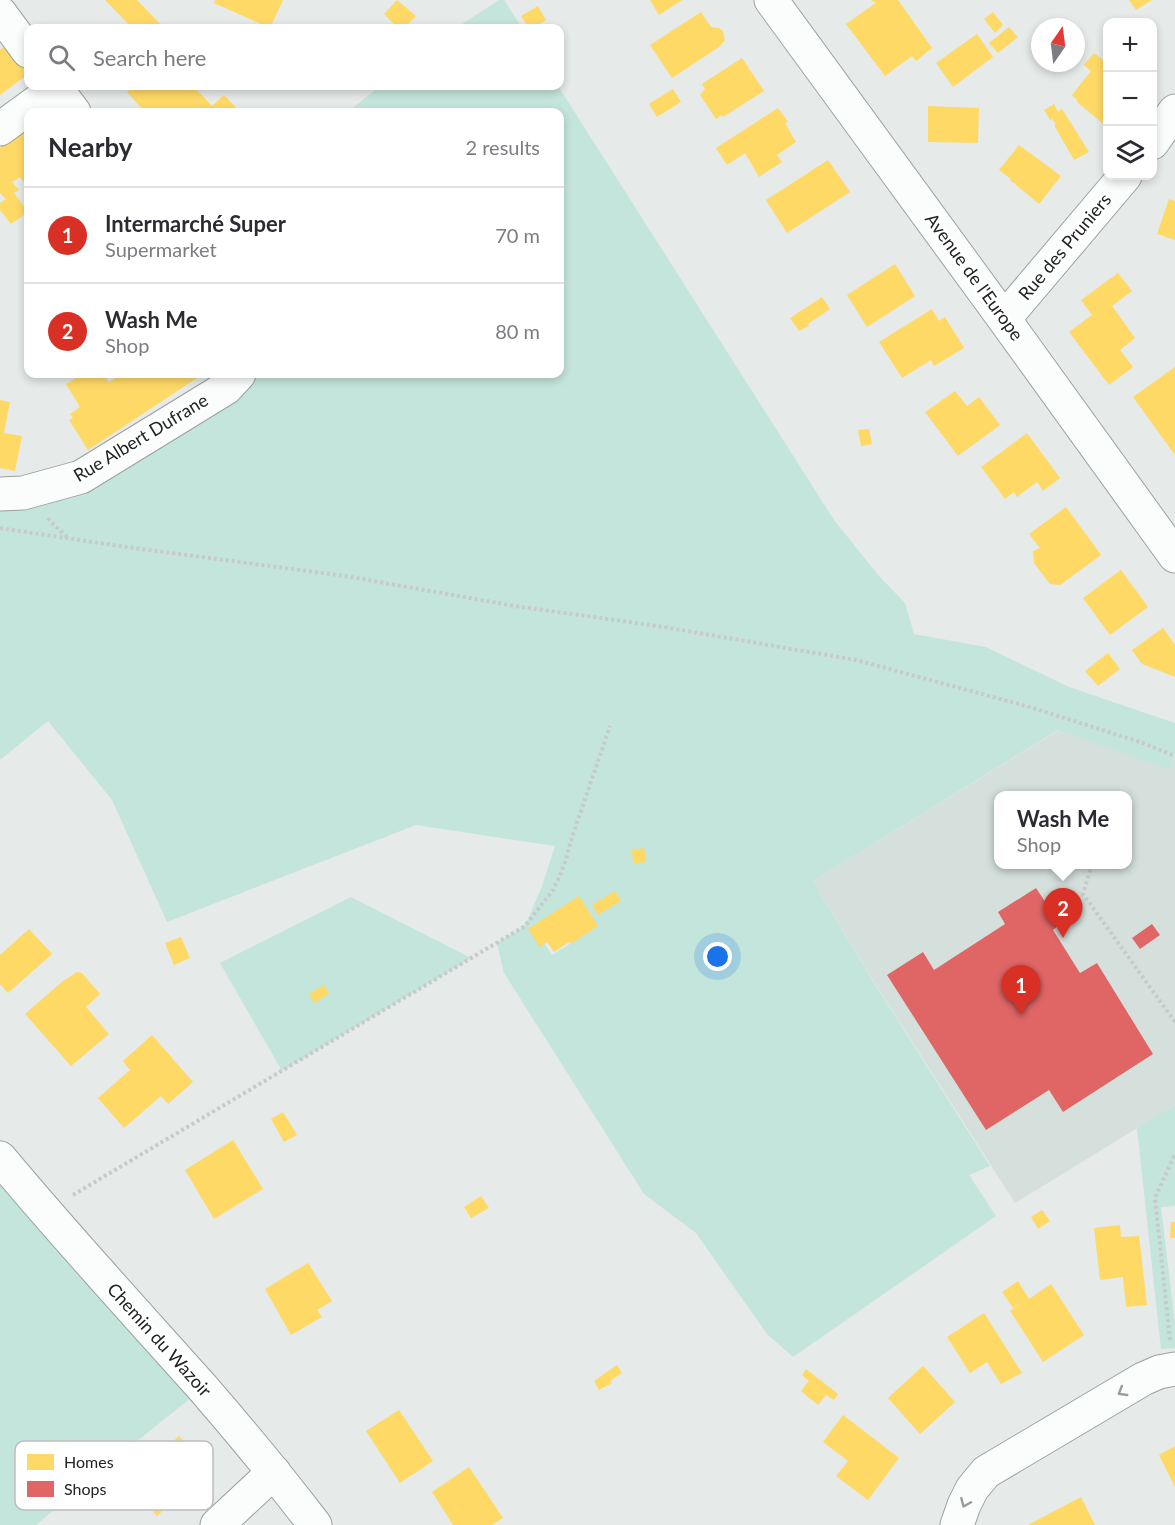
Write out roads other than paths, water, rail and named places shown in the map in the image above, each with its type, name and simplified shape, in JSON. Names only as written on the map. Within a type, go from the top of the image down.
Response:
[{"type":"street","name":"Avenue de l'Europe","points":[[771,0],[1175,556]]},
{"type":"street","points":[[0,13],[24,46]]},
{"type":"street","points":[[38,108],[61,95]]},
{"type":"street","points":[[1157,136],[1175,111]]},
{"type":"street","points":[[0,129],[24,116]]},
{"type":"street","name":"Rue des Pruniers","points":[[1004,319],[1122,180]]},
{"type":"street","name":"Rue Albert Dufrane","points":[[0,494],[23,493],[81,477],[226,387],[234,378]]},
{"type":"street","name":"Chemin du Wazoir","points":[[0,1158],[45,1212],[203,1389],[274,1472],[315,1525]]},
{"type":"street","points":[[957,1525],[972,1489],[986,1472],[1143,1379],[1174,1369]]},
{"type":"street","points":[[217,1525],[274,1472]]},
{"type":"place","name":"Wash Me","points":[[1063,938]]},
{"type":"place","name":"Intermarché Super","points":[[1021,1015]]}]
